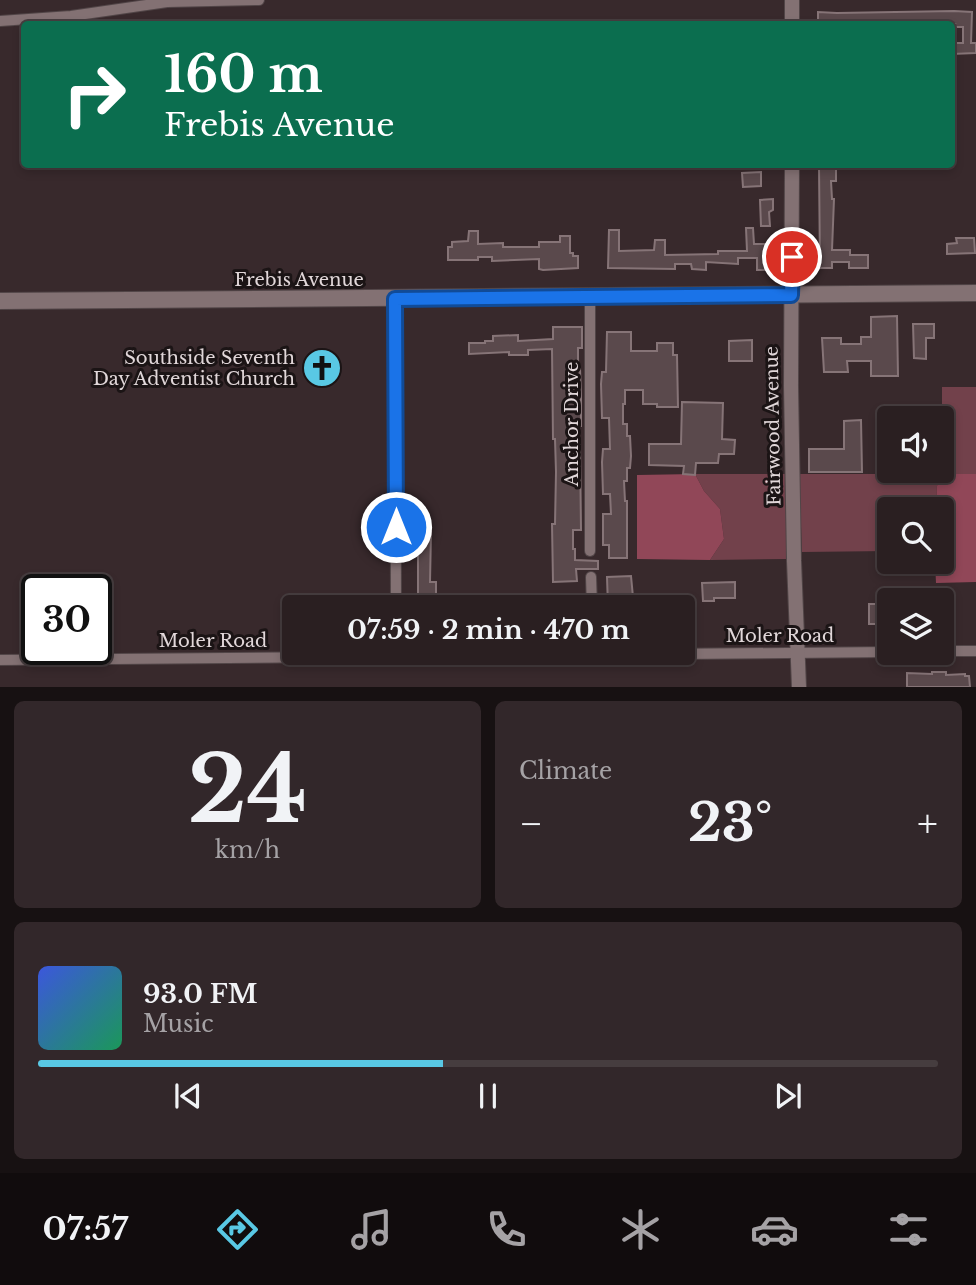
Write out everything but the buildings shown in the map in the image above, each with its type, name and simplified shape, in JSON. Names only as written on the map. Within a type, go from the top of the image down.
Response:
[{"type":"main road","name":"Frebis Avenue","points":[[0,302],[976,293]]},
{"type":"street","points":[[0,21],[71,16],[157,3],[259,0]]},
{"type":"street","points":[[792,0],[792,21]]},
{"type":"street","name":"Fairwood Avenue","points":[[792,168],[794,561],[799,687]]},
{"type":"street","name":"Anchor Drive","points":[[590,296],[590,551]]},
{"type":"street","points":[[395,299],[396,595]]},
{"type":"street","points":[[591,577],[592,595]]},
{"type":"street","points":[[954,651],[976,651]]},
{"type":"street","name":"Moler Road","points":[[695,654],[877,652]]},
{"type":"street","name":"Moler Road","points":[[0,660],[282,656]]},
{"type":"shaded area","points":[[942,387],[976,387],[976,474],[954,474],[954,406],[942,406]]},
{"type":"shaded area","points":[[695,474],[786,474],[787,559],[710,560],[724,539],[720,509],[704,491]]},
{"type":"shaded area","points":[[695,474],[704,491],[720,509],[724,539],[710,560],[637,559],[637,475]]},
{"type":"shaded area","points":[[799,474],[877,474],[877,483],[938,483],[937,497],[877,497],[877,551],[802,552]]},
{"type":"shaded area","points":[[954,474],[976,474],[976,582],[936,583],[936,574],[954,574],[954,497],[937,497],[938,483],[954,483]]},
{"type":"place","name":"Southside Seventh Day Adventist Church","points":[[322,368]]},
{"type":"route","points":[[396,527],[395,299],[791,295],[792,257]]}]
